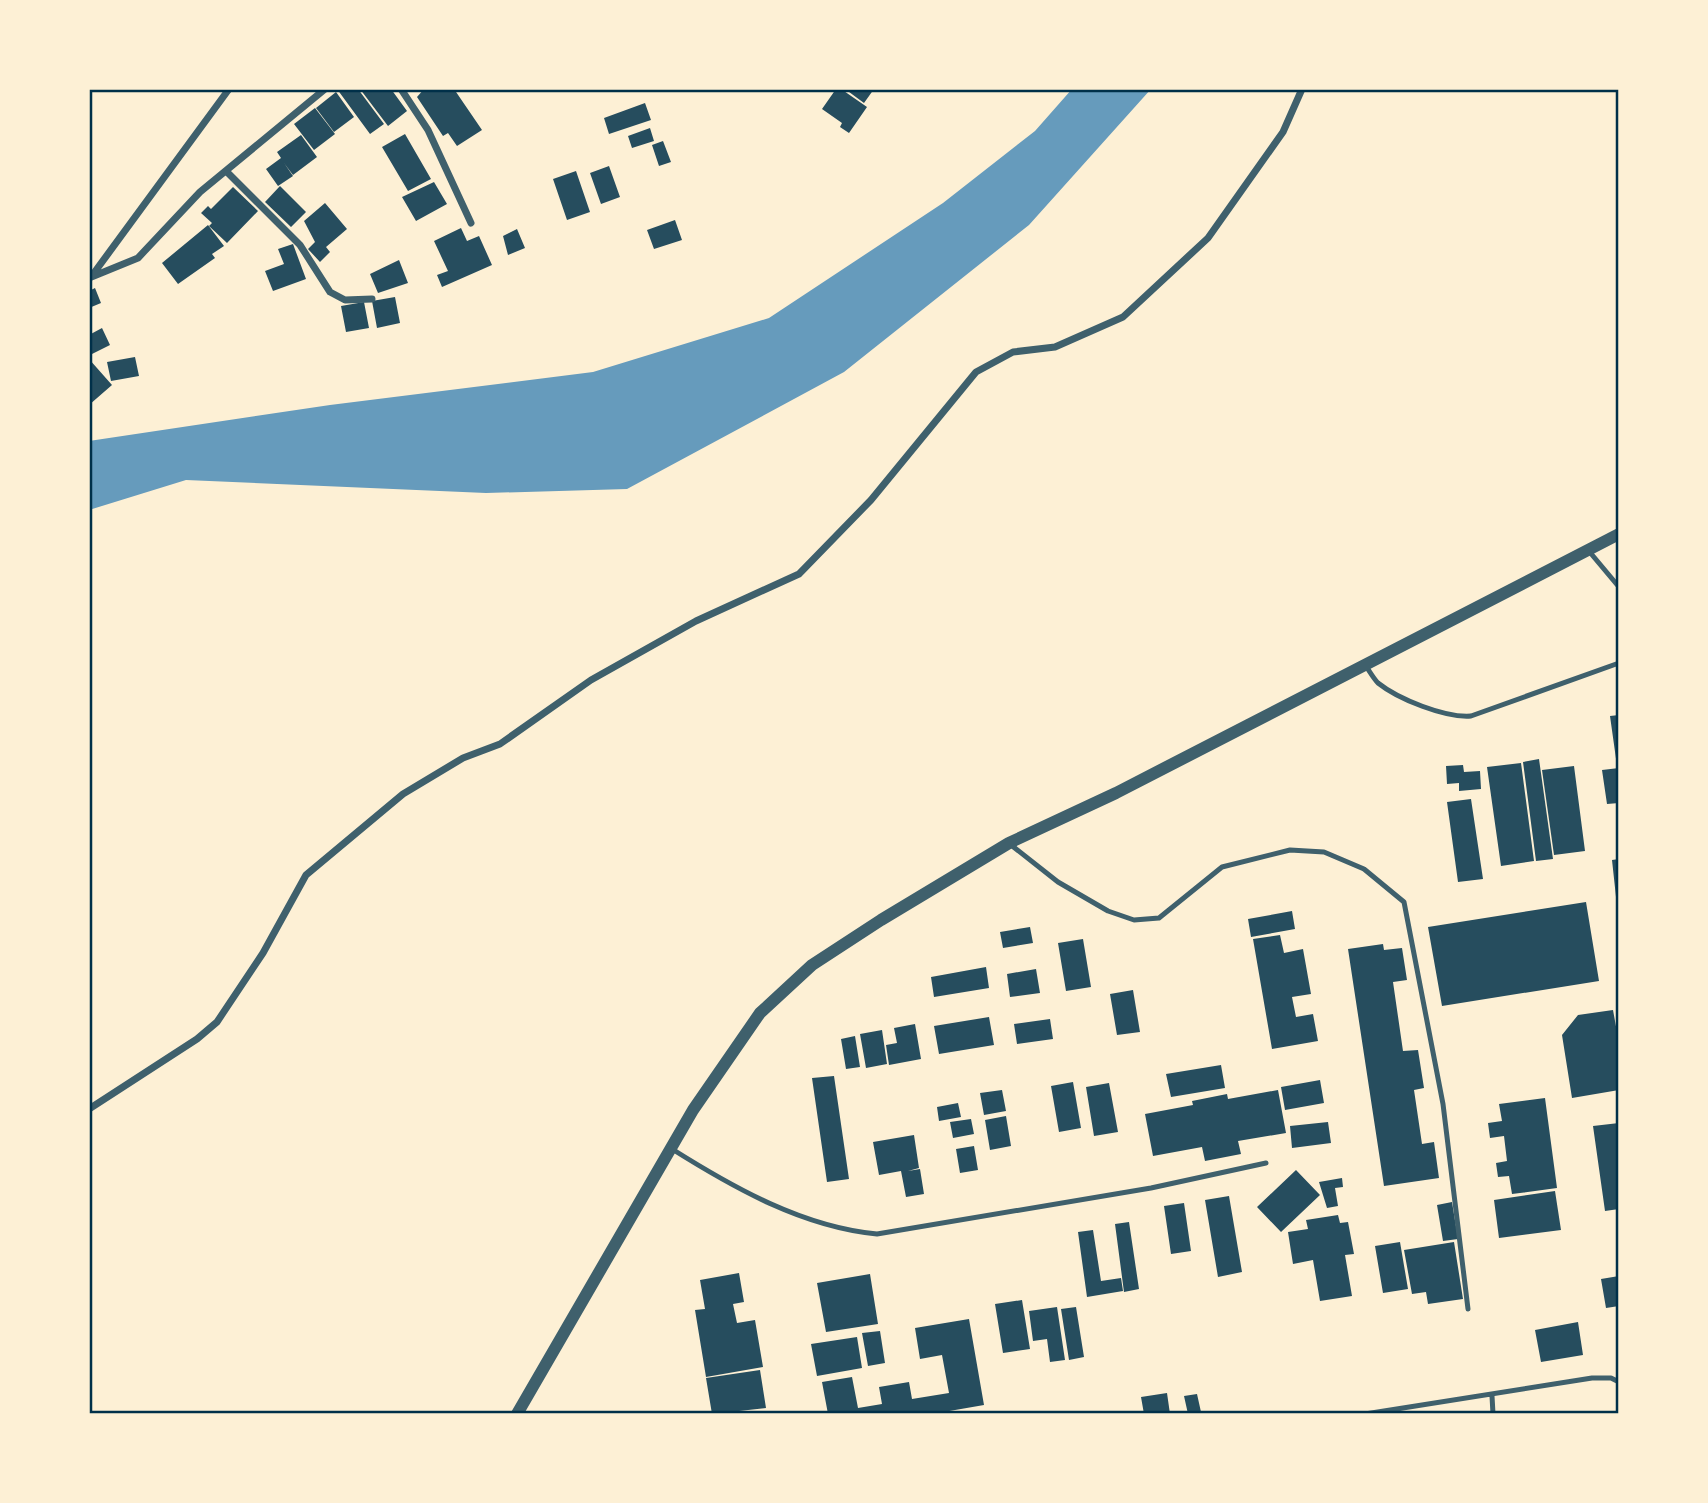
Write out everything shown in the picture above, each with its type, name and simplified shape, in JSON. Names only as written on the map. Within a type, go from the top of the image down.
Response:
[{"type":"street","points":[[90,277],[229,89]]},
{"type":"street","points":[[90,277],[138,258],[200,192],[325,89]]},
{"type":"street","points":[[401,89],[428,130],[471,223]]},
{"type":"street","points":[[89,1109],[197,1039],[217,1022],[263,953],[306,875],[403,794],[463,758],[500,744],[591,680],[696,621],[799,574],[870,500],[976,372],[1013,352],[1055,347],[1123,317],[1208,238],[1283,132],[1302,89]]},
{"type":"street","points":[[226,171],[299,245],[330,292],[345,300],[372,299]]},
{"type":"street","points":[[517,1414],[669,1147],[760,1013],[812,965],[1009,843],[1116,793],[1619,534]]},
{"type":"lane","points":[[1588,551],[1619,587]]},
{"type":"lane","points":[[1365,665],[1378,683],[1438,713],[1455,718],[1471,716],[1619,663]]},
{"type":"lane","points":[[1009,843],[1058,882],[1108,911],[1134,920],[1159,918],[1222,867],[1290,850],[1324,852],[1364,869],[1404,902],[1443,1104],[1468,1309]]},
{"type":"lane","points":[[669,1147],[706,1170],[797,1216],[843,1231],[877,1234],[1151,1188],[1266,1163]]},
{"type":"lane","points":[[1366,1414],[1592,1378],[1611,1378],[1619,1382]]},
{"type":"lane","points":[[1492,1396],[1493,1414]]},
{"type":"water","points":[[1072,89],[1151,89],[1029,225],[844,372],[627,489],[486,493],[186,480],[89,510],[89,441],[330,405],[593,372],[769,318],[943,203],[1035,131]]},
{"type":"building","points":[[337,89],[358,89],[384,124],[370,134]]},
{"type":"building","points":[[360,89],[391,89],[407,111],[388,126]]},
{"type":"building","points":[[424,89],[454,89],[482,130],[457,146],[448,133],[443,136],[417,97]]},
{"type":"building","points":[[836,89],[841,89],[867,107],[849,133],[840,127],[842,123],[822,109]]},
{"type":"building","points":[[845,89],[874,89],[864,103]]},
{"type":"building","points":[[336,92],[354,117],[334,132],[316,108]]},
{"type":"building","points":[[645,103],[651,120],[609,134],[604,118]]},
{"type":"building","points":[[315,108],[335,134],[314,150],[294,124]]},
{"type":"building","points":[[650,128],[654,141],[632,148],[628,136]]},
{"type":"building","points":[[405,134],[431,179],[408,191],[382,147]]},
{"type":"building","points":[[301,135],[317,157],[293,175],[284,163],[293,176],[278,186],[266,169],[281,158],[277,152]]},
{"type":"building","points":[[663,141],[671,162],[659,166],[652,145]]},
{"type":"building","points":[[609,166],[620,197],[601,204],[590,173]]},
{"type":"building","points":[[576,171],[590,212],[567,220],[553,179]]},
{"type":"building","points":[[434,182],[447,204],[416,221],[402,197]]},
{"type":"building","points":[[280,186],[306,212],[291,227],[265,202]]},
{"type":"building","points":[[233,187],[258,211],[227,243],[209,226],[212,223],[201,213],[208,206],[211,209]]},
{"type":"building","points":[[325,203],[347,229],[326,247],[330,252],[320,262],[308,249],[315,242],[304,221]]},
{"type":"building","points":[[675,220],[682,240],[654,249],[647,230]]},
{"type":"building","points":[[208,225],[224,246],[212,254],[215,258],[178,284],[162,263]]},
{"type":"building","points":[[461,228],[467,241],[479,236],[492,265],[442,287],[437,275],[448,271],[434,241]]},
{"type":"building","points":[[517,229],[525,248],[508,255],[503,236]]},
{"type":"building","points":[[293,244],[306,279],[273,291],[265,271],[284,264],[278,249]]},
{"type":"building","points":[[399,260],[408,283],[378,293],[370,274]]},
{"type":"building","points":[[95,288],[101,303],[89,308],[89,291]]},
{"type":"building","points":[[395,297],[400,323],[377,328],[372,301]]},
{"type":"building","points":[[364,302],[369,328],[346,332],[341,306]]},
{"type":"building","points":[[102,328],[110,345],[92,354],[89,335]]},
{"type":"building","points":[[135,357],[139,376],[111,381],[107,362]]},
{"type":"building","points":[[89,359],[112,385],[89,405]]},
{"type":"building","points":[[1619,715],[1619,766],[1617,766],[1610,716]]},
{"type":"building","points":[[1539,759],[1553,859],[1536,861],[1523,762]]},
{"type":"building","points":[[1521,763],[1534,861],[1501,866],[1487,767]]},
{"type":"building","points":[[1463,765],[1464,772],[1480,771],[1481,789],[1459,791],[1459,783],[1447,784],[1446,766]]},
{"type":"building","points":[[1574,766],[1585,851],[1554,855],[1542,770]]},
{"type":"building","points":[[1619,768],[1619,803],[1607,804],[1602,770]]},
{"type":"building","points":[[1471,799],[1483,879],[1458,882],[1447,802]]},
{"type":"building","points":[[1619,859],[1619,896],[1616,897],[1612,860]]},
{"type":"building","points":[[1586,902],[1599,981],[1442,1006],[1428,927]]},
{"type":"building","points":[[1292,911],[1295,929],[1251,937],[1248,919]]},
{"type":"building","points":[[1030,927],[1033,943],[1003,948],[1000,932]]},
{"type":"building","points":[[1280,935],[1284,953],[1303,949],[1311,994],[1292,997],[1296,1017],[1313,1014],[1318,1041],[1272,1049],[1253,939]]},
{"type":"building","points":[[1083,939],[1091,987],[1066,991],[1058,943]]},
{"type":"building","points":[[1383,944],[1384,950],[1402,948],[1407,980],[1393,982],[1403,1051],[1418,1050],[1424,1088],[1414,1090],[1422,1144],[1434,1142],[1439,1178],[1384,1186],[1348,949]]},
{"type":"building","points":[[986,967],[989,988],[934,997],[931,977]]},
{"type":"building","points":[[1036,969],[1040,993],[1010,997],[1007,974]]},
{"type":"building","points":[[1133,990],[1140,1032],[1117,1035],[1110,994]]},
{"type":"building","points":[[1613,1010],[1619,1043],[1619,1090],[1572,1098],[1562,1035],[1578,1015]]},
{"type":"building","points":[[989,1017],[994,1045],[939,1054],[934,1026]]},
{"type":"building","points":[[1050,1019],[1053,1039],[1017,1044],[1014,1024]]},
{"type":"building","points":[[915,1024],[921,1059],[889,1065],[886,1045],[897,1043],[894,1028]]},
{"type":"building","points":[[882,1030],[887,1064],[866,1068],[860,1034]]},
{"type":"building","points":[[855,1036],[860,1067],[846,1069],[841,1039]]},
{"type":"building","points":[[1221,1065],[1225,1088],[1171,1097],[1166,1074]]},
{"type":"building","points":[[834,1076],[849,1179],[827,1182],[812,1078]]},
{"type":"building","points":[[1320,1080],[1324,1103],[1285,1110],[1281,1087]]},
{"type":"building","points":[[1073,1082],[1081,1128],[1059,1132],[1051,1086]]},
{"type":"building","points":[[1109,1083],[1118,1132],[1094,1136],[1086,1087]]},
{"type":"building","points":[[1002,1090],[1006,1111],[984,1115],[980,1093]]},
{"type":"building","points":[[1278,1090],[1286,1133],[1238,1141],[1241,1154],[1205,1161],[1202,1147],[1153,1156],[1145,1114],[1193,1105],[1192,1101],[1227,1094],[1228,1099]]},
{"type":"building","points":[[1545,1098],[1557,1188],[1512,1194],[1509,1176],[1498,1177],[1496,1163],[1507,1161],[1504,1136],[1490,1138],[1488,1123],[1502,1121],[1499,1104]]},
{"type":"building","points":[[958,1103],[961,1117],[939,1121],[937,1107]]},
{"type":"building","points":[[1006,1116],[1011,1146],[990,1150],[985,1120]]},
{"type":"building","points":[[971,1119],[974,1134],[953,1138],[950,1122]]},
{"type":"building","points":[[1328,1122],[1331,1143],[1292,1148],[1290,1126]]},
{"type":"building","points":[[1619,1123],[1619,1209],[1605,1211],[1593,1126]]},
{"type":"building","points":[[914,1135],[919,1168],[908,1171],[920,1169],[924,1194],[906,1197],[901,1171],[879,1175],[873,1142]]},
{"type":"building","points":[[974,1146],[978,1170],[960,1173],[956,1149]]},
{"type":"building","points":[[1296,1170],[1320,1195],[1281,1232],[1257,1207]]},
{"type":"building","points":[[1342,1178],[1343,1187],[1335,1188],[1338,1206],[1327,1208],[1319,1182]]},
{"type":"building","points":[[1555,1191],[1561,1230],[1499,1238],[1494,1200]]},
{"type":"building","points":[[1229,1196],[1242,1272],[1218,1277],[1205,1200]]},
{"type":"building","points":[[1452,1202],[1458,1239],[1443,1241],[1437,1205]]},
{"type":"building","points":[[1184,1203],[1191,1251],[1171,1254],[1164,1206]]},
{"type":"building","points":[[1338,1215],[1340,1223],[1348,1222],[1354,1254],[1345,1255],[1352,1296],[1320,1301],[1313,1260],[1293,1264],[1288,1232],[1308,1229],[1306,1220]]},
{"type":"building","points":[[1129,1222],[1139,1289],[1124,1292],[1115,1224]]},
{"type":"building","points":[[1093,1230],[1101,1281],[1121,1278],[1123,1291],[1087,1297],[1078,1232]]},
{"type":"building","points":[[1400,1242],[1408,1289],[1383,1293],[1375,1246]]},
{"type":"building","points":[[1454,1242],[1463,1299],[1428,1304],[1426,1292],[1412,1294],[1404,1250]]},
{"type":"building","points":[[739,1273],[744,1302],[733,1304],[737,1323],[755,1320],[763,1367],[706,1377],[695,1310],[705,1309],[700,1280]]},
{"type":"building","points":[[870,1274],[878,1324],[826,1332],[817,1283]]},
{"type":"building","points":[[1619,1276],[1619,1306],[1606,1308],[1601,1279]]},
{"type":"building","points":[[1022,1300],[1030,1349],[1003,1353],[995,1304]]},
{"type":"building","points":[[1057,1307],[1065,1360],[1050,1362],[1047,1339],[1033,1341],[1029,1311]]},
{"type":"building","points":[[1076,1307],[1084,1357],[1069,1360],[1061,1309]]},
{"type":"building","points":[[969,1319],[984,1405],[932,1414],[828,1414],[822,1382],[852,1377],[858,1408],[882,1404],[879,1387],[909,1382],[912,1399],[949,1393],[942,1355],[920,1359],[915,1328]]},
{"type":"building","points":[[1578,1322],[1583,1355],[1541,1362],[1535,1330]]},
{"type":"building","points":[[880,1331],[885,1363],[868,1366],[862,1333]]},
{"type":"building","points":[[857,1337],[862,1368],[817,1376],[811,1344]]},
{"type":"building","points":[[760,1370],[766,1408],[712,1414],[706,1378]]},
{"type":"building","points":[[1167,1393],[1170,1414],[1144,1414],[1141,1397]]},
{"type":"building","points":[[1197,1394],[1201,1412],[1188,1414],[1184,1396]]}]
